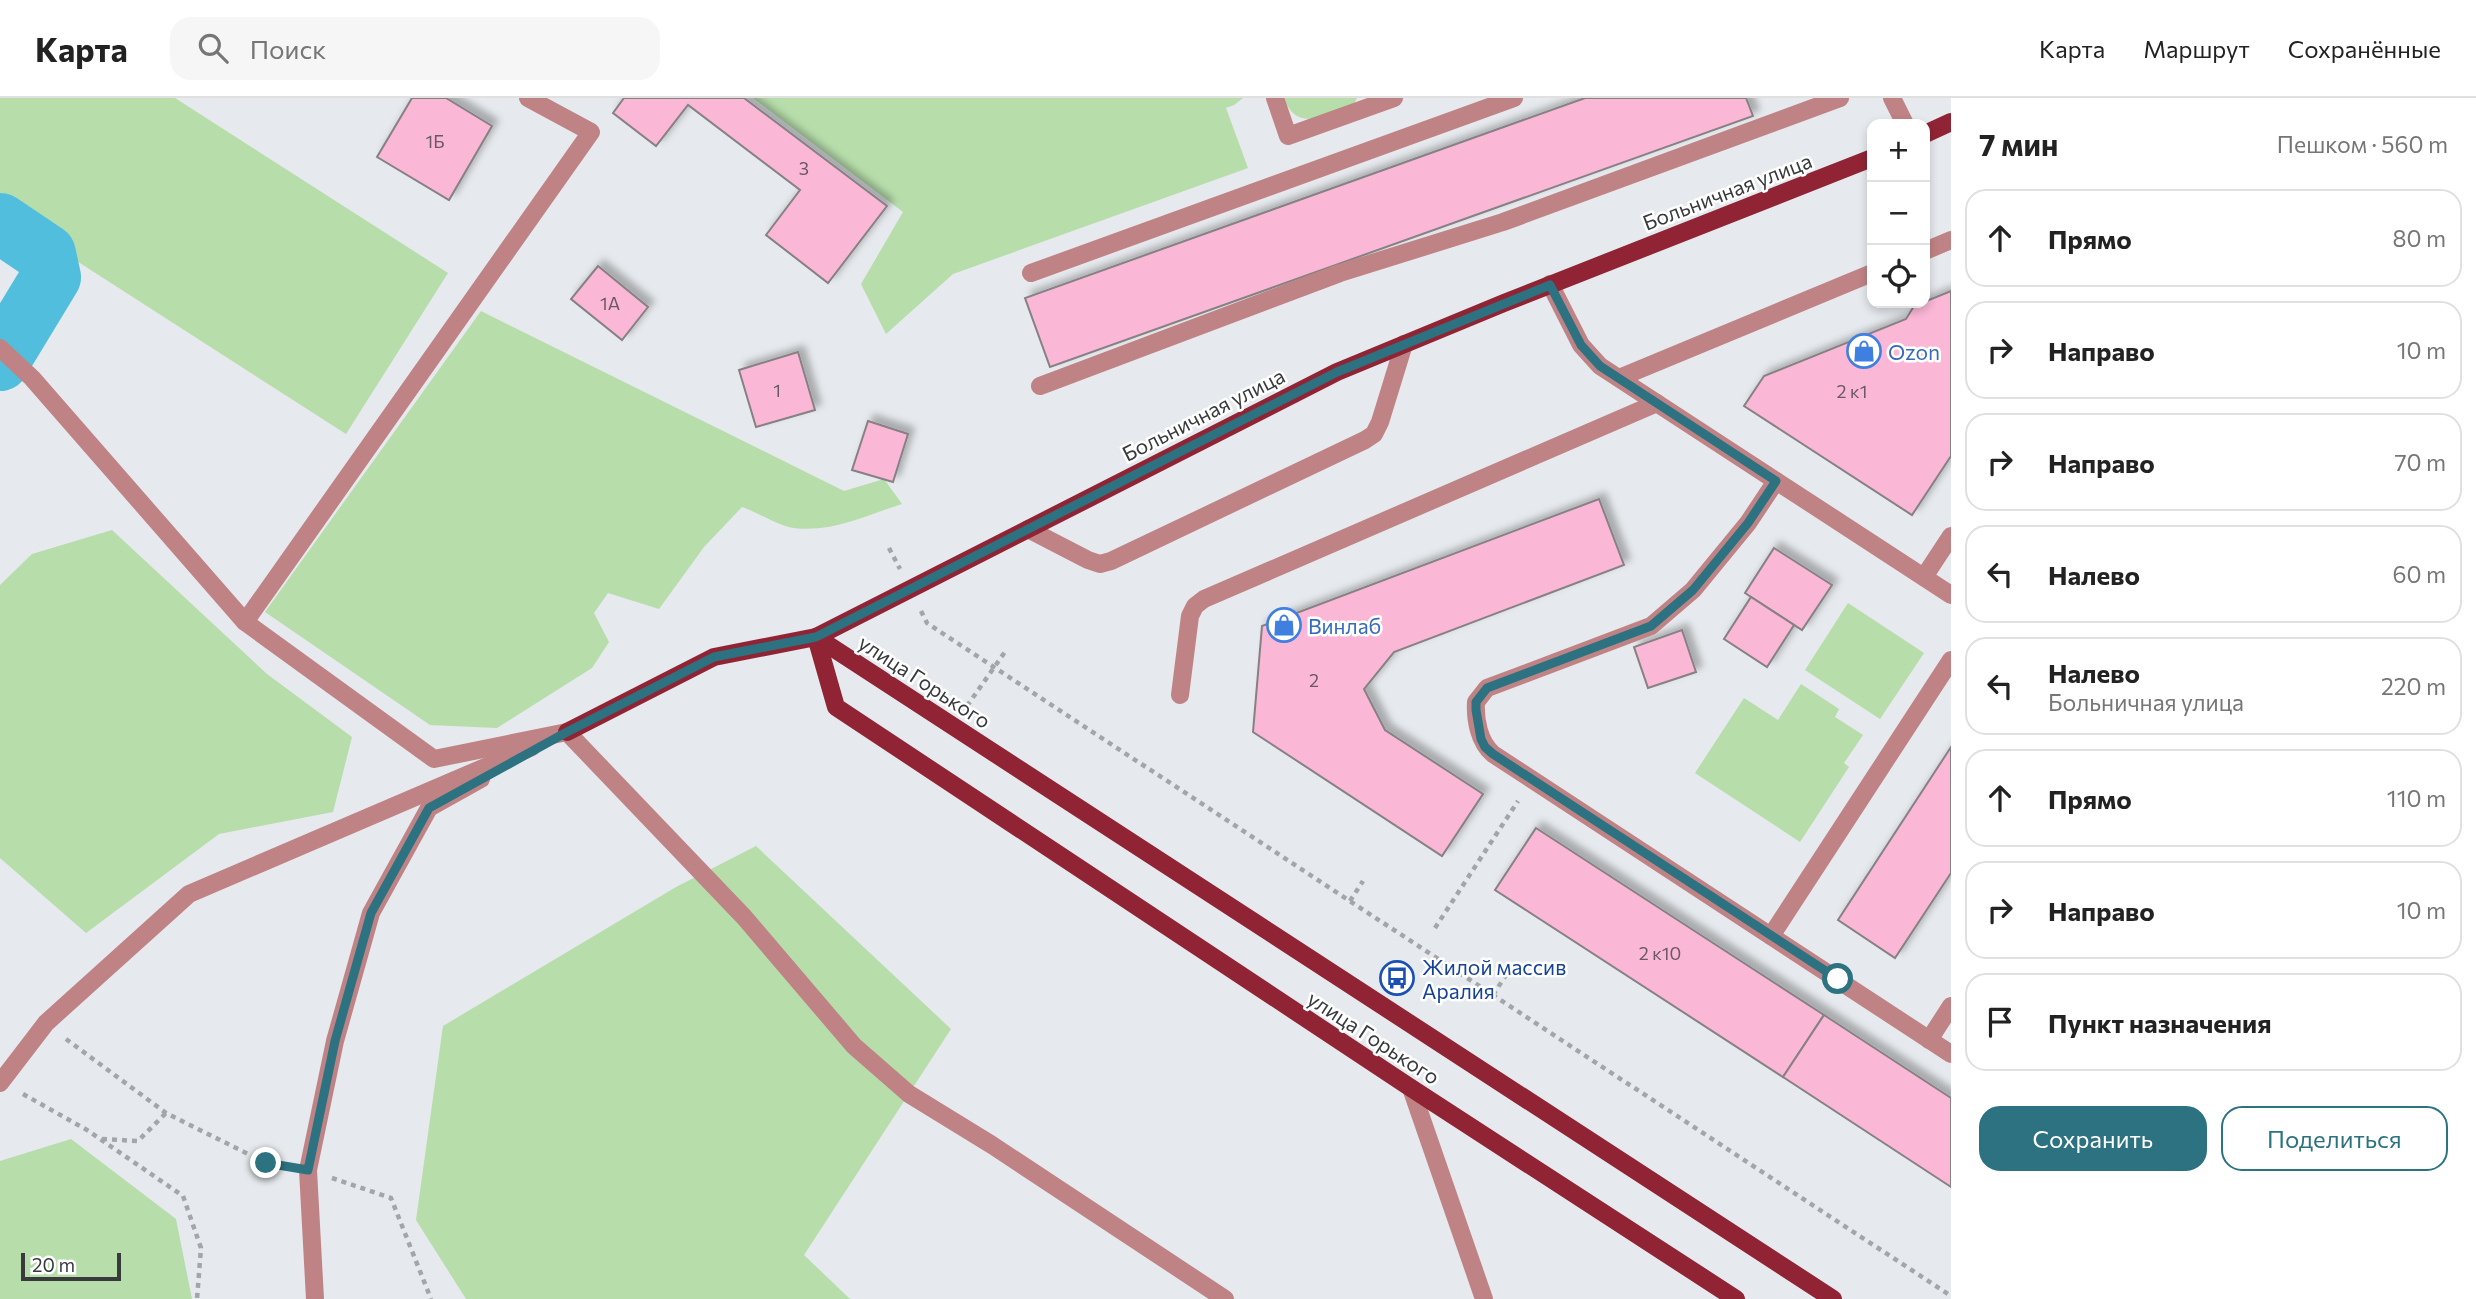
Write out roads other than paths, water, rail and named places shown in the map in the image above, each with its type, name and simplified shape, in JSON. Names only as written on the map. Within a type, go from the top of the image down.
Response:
[{"type":"main road","points":[[1930,132],[1951,122]]},
{"type":"main road","name":"Больничная улица","points":[[567,732],[714,657],[816,637],[1337,372],[1867,160]]},
{"type":"main road","name":"улица Горького","points":[[816,637],[836,707],[1410,1088],[1736,1299]]},
{"type":"main road","name":"улица Горького","points":[[816,637],[1833,1299]]},
{"type":"street","points":[[246,622],[591,132],[528,98]]},
{"type":"street","points":[[1275,98],[1288,136],[1394,98]]},
{"type":"street","points":[[1031,273],[1514,98]]},
{"type":"street","points":[[1041,386],[1340,273],[1503,222],[1840,98]]},
{"type":"street","points":[[1892,98],[1902,119]]},
{"type":"street","points":[[1930,249],[1951,240]]},
{"type":"street","points":[[1619,378],[1867,275]]},
{"type":"street","points":[[1550,285],[1581,345],[1600,366],[1951,595]]},
{"type":"street","points":[[1028,529],[1088,561],[1100,564],[1364,440],[1374,434],[1380,422],[1404,344]]},
{"type":"street","points":[[0,348],[32,378],[246,622],[434,760],[567,732]]},
{"type":"street","points":[[1180,695],[1190,616],[1195,606],[1204,599],[1657,403]]},
{"type":"street","points":[[1776,481],[1748,523],[1693,590],[1651,626],[1487,688],[1480,694],[1476,710],[1485,747],[1951,1054]]},
{"type":"street","points":[[1924,577],[1951,536]]},
{"type":"street","points":[[1771,936],[1951,660]]},
{"type":"street","points":[[0,1082],[46,1023],[189,894],[567,732]]},
{"type":"street","points":[[315,1299],[308,1170],[335,1041],[371,913],[429,808],[567,732]]},
{"type":"street","points":[[567,732],[744,917],[854,1045],[908,1094],[992,1145],[1225,1299]]},
{"type":"street","points":[[1929,1040],[1951,1006]]},
{"type":"street","points":[[1410,1088],[1484,1299]]},
{"type":"waterway","points":[[0,223],[46,254],[51,277],[0,361]]},
{"type":"place","name":"Ozon","points":[[1864,351]]},
{"type":"place","name":"Винлаб","points":[[1284,625]]},
{"type":"place","name":"Жилой массив Аралия","points":[[1397,978]]}]
